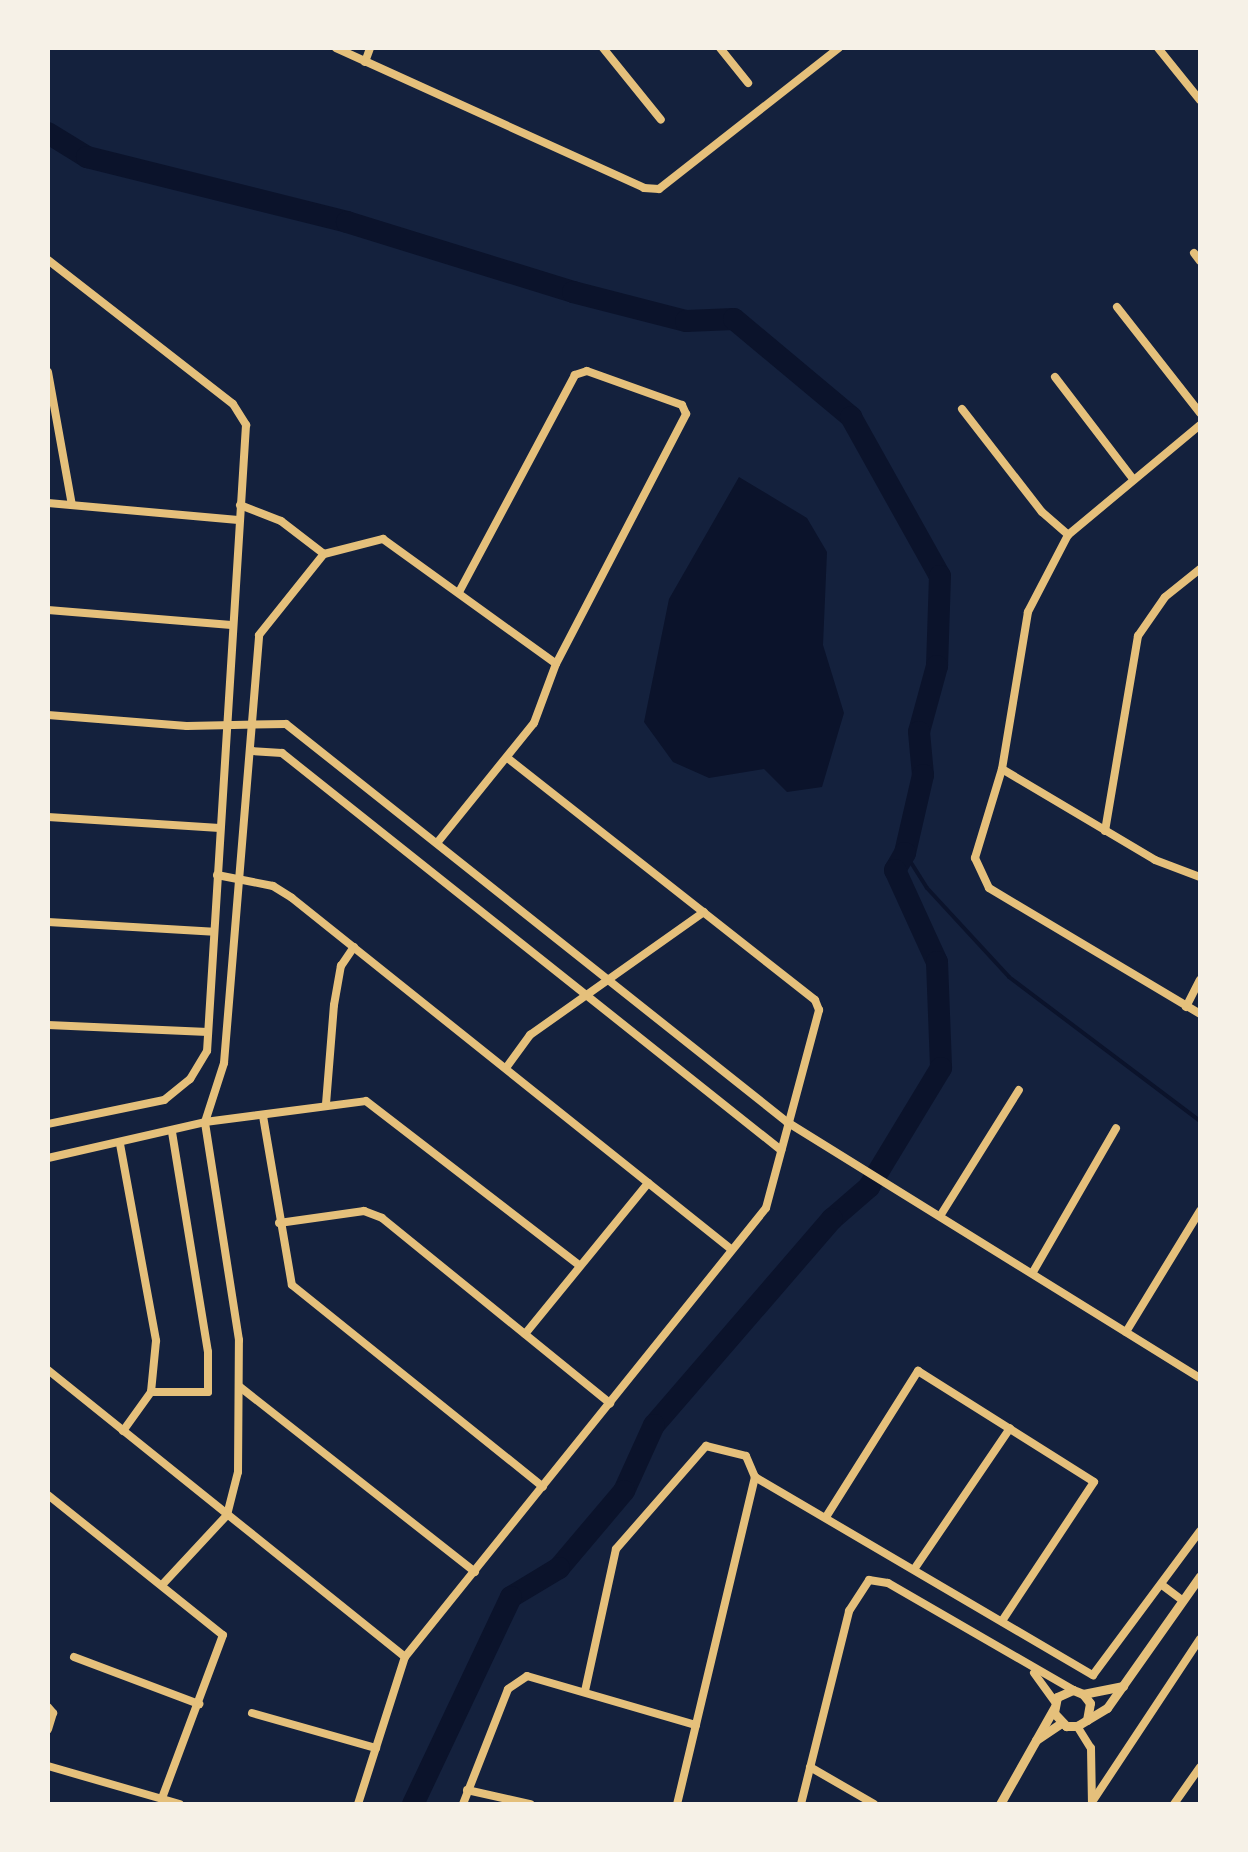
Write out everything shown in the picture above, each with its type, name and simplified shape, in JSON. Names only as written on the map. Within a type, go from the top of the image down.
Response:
[{"type":"street","points":[[336,48],[644,188],[659,188],[839,48]]},
{"type":"street","points":[[365,62],[370,48]]},
{"type":"street","points":[[603,48],[661,120]]},
{"type":"street","points":[[720,48],[748,83]]},
{"type":"street","points":[[1158,48],[1200,100]]},
{"type":"street","points":[[1194,252],[1200,261]]},
{"type":"street","points":[[48,260],[241,414],[246,425],[207,1051],[190,1079],[164,1100],[48,1124]]},
{"type":"street","points":[[1116,307],[1200,412]]},
{"type":"street","points":[[48,372],[72,505]]},
{"type":"street","points":[[437,843],[534,723],[556,664],[686,414],[682,404],[580,372],[460,590]]},
{"type":"street","points":[[1055,377],[1133,479]]},
{"type":"street","points":[[962,408],[1042,512],[1068,535]]},
{"type":"street","points":[[1200,425],[1068,535],[1028,612],[1002,769],[975,858],[980,879],[1200,1014]]},
{"type":"street","points":[[48,503],[238,520]]},
{"type":"street","points":[[240,505],[281,521],[324,554]]},
{"type":"street","points":[[162,1585],[227,1515],[236,1497],[239,1340],[204,1122],[224,1064],[260,635],[324,554],[393,542],[556,664]]},
{"type":"street","points":[[1106,831],[1138,636],[1164,597],[1200,569]]},
{"type":"street","points":[[48,610],[231,625]]},
{"type":"street","points":[[48,716],[286,724],[788,1122],[896,1184],[1200,1378]]},
{"type":"street","points":[[252,751],[282,753],[781,1150]]},
{"type":"street","points":[[358,1804],[405,1657],[766,1208],[819,1004],[508,758]]},
{"type":"street","points":[[1002,769],[1175,870],[1200,877]]},
{"type":"street","points":[[48,817],[220,828]]},
{"type":"street","points":[[218,875],[242,877],[282,892],[732,1250]]},
{"type":"street","points":[[506,1068],[530,1034],[704,912]]},
{"type":"street","points":[[48,922],[214,932]]},
{"type":"street","points":[[326,1104],[334,1004],[341,966],[354,947]]},
{"type":"street","points":[[1186,1006],[1200,980]]},
{"type":"street","points":[[48,1025],[208,1032]]},
{"type":"street","points":[[942,1214],[1019,1090]]},
{"type":"street","points":[[48,1158],[204,1122],[366,1101],[384,1109],[580,1266]]},
{"type":"street","points":[[263,1116],[292,1285],[543,1487]]},
{"type":"street","points":[[1034,1272],[1116,1128]]},
{"type":"street","points":[[151,1392],[208,1392],[208,1352],[172,1131]]},
{"type":"street","points":[[120,1144],[156,1340],[151,1392],[123,1432]]},
{"type":"street","points":[[526,1334],[648,1183]]},
{"type":"street","points":[[279,1224],[364,1211],[382,1218],[610,1402]]},
{"type":"street","points":[[1126,1332],[1200,1211]]},
{"type":"street","points":[[48,1370],[405,1657]]},
{"type":"street","points":[[826,1517],[918,1372],[1094,1482],[1002,1621]]},
{"type":"street","points":[[240,1387],[475,1572]]},
{"type":"street","points":[[914,1568],[1010,1428]]},
{"type":"street","points":[[585,1691],[616,1550],[701,1450],[713,1445],[746,1456],[755,1478],[677,1804]]},
{"type":"street","points":[[755,1478],[914,1568],[1087,1674],[1098,1674],[1200,1531]]},
{"type":"street","points":[[48,1494],[223,1635],[162,1798]]},
{"type":"street","points":[[1030,1746],[1061,1723],[1082,1723],[1107,1708],[1200,1576]]},
{"type":"street","points":[[801,1804],[849,1611],[869,1580],[888,1583],[1032,1670],[1078,1692],[1090,1709],[1082,1723],[1090,1748],[1093,1802]]},
{"type":"street","points":[[1162,1585],[1184,1601]]},
{"type":"street","points":[[1093,1802],[1200,1639]]},
{"type":"street","points":[[74,1657],[200,1704]]},
{"type":"street","points":[[1032,1670],[1061,1723]]},
{"type":"street","points":[[463,1804],[516,1680],[527,1676],[696,1725]]},
{"type":"street","points":[[1000,1804],[1054,1705],[1078,1692],[1126,1684]]},
{"type":"street","points":[[48,1707],[53,1713],[48,1729]]},
{"type":"street","points":[[252,1713],[376,1748]]},
{"type":"street","points":[[48,1766],[180,1804]]},
{"type":"street","points":[[810,1767],[874,1804]]},
{"type":"street","points":[[1174,1804],[1200,1767]]},
{"type":"street","points":[[467,1790],[530,1804]]},
{"type":"water","points":[[739,477],[807,518],[827,552],[823,645],[844,713],[822,787],[787,792],[764,769],[709,778],[673,762],[644,722],[669,599]]},
{"type":"waterway","points":[[48,133],[87,157],[347,222],[573,292],[686,321],[734,319],[851,417],[940,576],[937,666],[919,732],[923,775],[905,853],[895,870],[937,962],[941,1068],[869,1187],[832,1219],[654,1425],[624,1491],[559,1568],[511,1597],[413,1804]]},
{"type":"waterway","points":[[905,853],[927,888],[1009,977],[1200,1121]]}]
